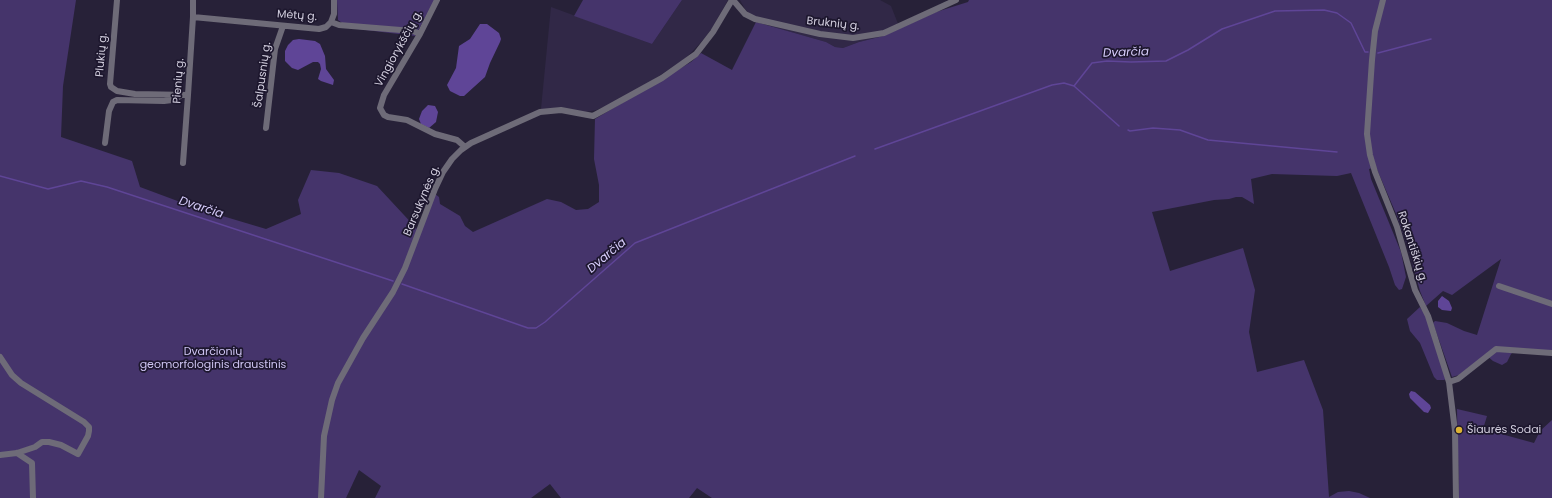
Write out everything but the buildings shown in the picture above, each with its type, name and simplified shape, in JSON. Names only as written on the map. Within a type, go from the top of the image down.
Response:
[{"type":"street","name":"Plukių g.","points":[[117,0],[110,84],[111,87],[117,91],[135,94],[185,95]]},
{"type":"street","name":"Pienių g.","points":[[182,163],[185,95],[193,17],[193,0]]},
{"type":"street","points":[[331,22],[334,14],[334,0]]},
{"type":"street","name":"Vingiorykščių g.","points":[[437,0],[420,34],[384,95],[381,104],[381,112],[388,117],[408,120],[435,134],[457,140],[465,147]]},
{"type":"street","name":"Bruknių g.","points":[[733,0],[745,14],[755,19],[820,34],[853,38],[869,37],[884,33],[953,0]]},
{"type":"street","name":"Barsukynės g.","points":[[321,498],[324,436],[332,400],[338,383],[363,338],[393,292],[405,268],[435,189],[443,172],[452,159],[465,147],[540,112],[562,110],[593,116],[662,78],[696,54],[713,32],[733,0]]},
{"type":"street","name":"Rokantiškių g.","points":[[1384,0],[1376,31],[1372,60],[1367,134],[1370,156],[1397,227],[1416,290],[1428,316],[1449,382],[1455,431],[1456,498]]},
{"type":"street","name":"Mėtų g.","points":[[193,17],[319,29],[326,27],[331,22],[339,25],[413,32],[420,34]]},
{"type":"street","name":"Šalpusnių g.","points":[[266,128],[275,49],[283,26]]},
{"type":"street","points":[[105,143],[108,116],[110,106],[113,102],[117,100],[164,101],[172,100],[185,95]]},
{"type":"street","points":[[1499,286],[1552,304]]},
{"type":"street","points":[[1449,382],[1458,379],[1496,350],[1552,353]]},
{"type":"street","points":[[0,356],[12,375],[21,383],[84,422],[89,427],[88,436],[78,454],[61,444],[42,442],[35,447],[17,453],[0,455]]},
{"type":"street","points":[[17,453],[32,463],[33,498]]},
{"type":"shaded area","points":[[682,0],[728,0],[712,28],[686,58],[650,82],[596,110],[585,112],[541,109],[551,7],[652,44]]},
{"type":"shaded area","points":[[740,0],[880,0],[891,6],[900,29],[883,36],[843,48],[835,47],[826,42],[773,27],[751,15],[745,9]]},
{"type":"shaded area","points":[[480,24],[487,24],[499,33],[501,39],[485,77],[464,96],[460,96],[450,91],[447,85],[456,68],[459,46],[470,39]]},
{"type":"shaded area","points":[[299,39],[315,41],[320,44],[325,56],[326,69],[334,80],[333,85],[318,79],[321,69],[318,62],[313,62],[298,70],[292,68],[285,61],[285,51],[288,45],[293,40]]},
{"type":"shaded area","points":[[428,105],[435,106],[438,112],[436,122],[429,128],[421,124],[419,119],[422,111]]},
{"type":"shaded area","points":[[1442,296],[1449,301],[1452,308],[1451,311],[1442,310],[1438,307],[1438,301]]},
{"type":"shaded area","points":[[1411,391],[1415,392],[1430,405],[1431,408],[1428,413],[1424,412],[1410,398],[1409,394]]},
{"type":"green space","name":"Dvarčionių geomorfologinis draustinis","points":[[0,0],[76,0],[63,86],[61,137],[132,161],[140,187],[199,209],[266,229],[301,214],[298,200],[311,170],[339,173],[377,186],[417,229],[435,194],[439,197],[440,204],[460,216],[465,226],[473,232],[547,199],[561,202],[576,210],[588,209],[599,202],[599,185],[594,159],[595,119],[691,62],[701,53],[732,70],[756,22],[826,42],[835,47],[843,48],[883,36],[936,12],[968,2],[969,0],[1552,0],[1552,351],[1517,348],[1511,354],[1507,362],[1502,365],[1493,361],[1486,355],[1459,375],[1452,377],[1433,323],[1435,321],[1447,323],[1477,335],[1501,259],[1452,295],[1443,291],[1426,306],[1397,216],[1376,167],[1369,169],[1371,179],[1401,252],[1406,277],[1402,289],[1399,290],[1395,285],[1351,173],[1337,176],[1272,174],[1251,179],[1254,204],[1242,197],[1236,197],[1152,212],[1170,271],[1243,248],[1255,290],[1249,332],[1257,372],[1304,360],[1323,410],[1329,497],[1338,492],[1349,491],[1359,493],[1370,498],[712,498],[697,488],[689,498],[561,498],[550,484],[531,498],[375,498],[381,486],[359,470],[346,498],[0,498]]},
{"type":"green space","points":[[337,0],[435,0],[415,36],[349,28],[338,20]]},
{"type":"green space","points":[[583,0],[682,0],[652,44],[574,16]]},
{"type":"green space","points":[[1420,307],[1426,316],[1446,379],[1444,380],[1437,380],[1434,377],[1420,343],[1410,331],[1407,319]]},
{"type":"green space","points":[[1457,409],[1487,416],[1483,429],[1534,443],[1540,431],[1552,420],[1552,498],[1459,498]]},
{"type":"waterway","name":"Dvarčia","points":[[875,149],[1052,85],[1064,83],[1074,86],[1092,63],[1107,61],[1166,61],[1188,50],[1222,29],[1275,11],[1324,10],[1337,13],[1351,23],[1365,52],[1368,52]]},
{"type":"waterway","name":"Dvarčia","points":[[1378,53],[1431,39]]},
{"type":"waterway","points":[[1074,86],[1119,126]]},
{"type":"waterway","points":[[1128,130],[1153,128],[1180,130],[1208,140],[1337,152]]},
{"type":"waterway","name":"Dvarčia","points":[[402,284],[528,328],[536,328],[545,322],[635,243],[855,156]]},
{"type":"waterway","name":"Dvarčia","points":[[0,176],[48,189],[81,181],[107,187],[393,281]]},
{"type":"place","name":"Šiaurės Sodai","points":[[1459,430]]}]
